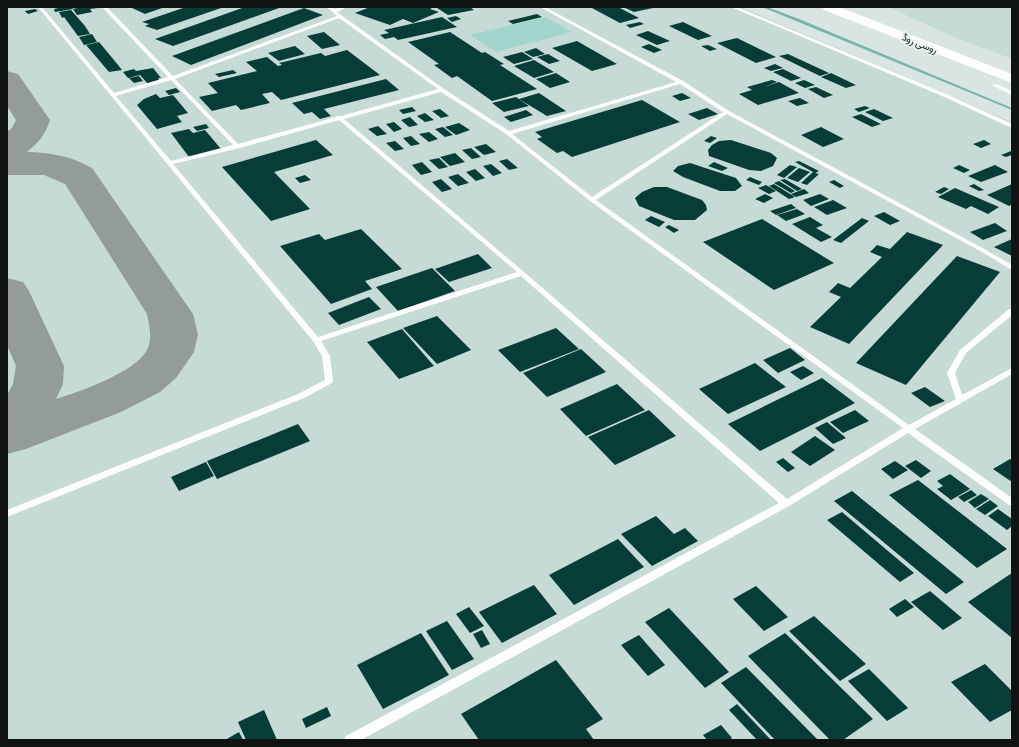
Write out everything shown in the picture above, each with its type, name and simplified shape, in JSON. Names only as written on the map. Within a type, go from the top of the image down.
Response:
[{"type":"main road","name":"روسی روڈ","points":[[828,7],[1012,79]]},
{"type":"main road","name":"روسی روڈ","points":[[847,7],[1012,71]]},
{"type":"lane","points":[[7,514],[301,396],[329,381],[326,356],[316,340],[40,7]]},
{"type":"lane","points":[[104,7],[238,147]]},
{"type":"lane","points":[[113,95],[172,78],[346,7]]},
{"type":"lane","points":[[542,7],[681,82],[727,112],[984,250],[1012,268]]},
{"type":"lane","points":[[733,7],[936,92],[1012,126]]},
{"type":"lane","points":[[335,12],[442,90],[508,133],[592,200],[908,430],[1012,503]]},
{"type":"lane","points":[[508,133],[681,82]]},
{"type":"lane","points":[[995,85],[1012,93]]},
{"type":"lane","points":[[169,163],[238,147],[339,117],[442,90]]},
{"type":"lane","points":[[592,200],[727,112]]},
{"type":"lane","points":[[339,117],[522,273],[786,504]]},
{"type":"lane","points":[[316,340],[522,273]]},
{"type":"lane","points":[[960,400],[951,373],[963,352],[1012,311]]},
{"type":"lane","points":[[350,740],[786,504],[908,430],[1012,371]]},
{"type":"lane","points":[[356,740],[379,725]]},
{"type":"shaded area","points":[[7,7],[741,7],[1012,122],[1012,740],[7,740]]},
{"type":"shaded area","points":[[888,7],[1012,7],[1012,59],[954,37]]},
{"type":"green space","points":[[545,17],[572,32],[496,52],[470,35]]},
{"type":"building","points":[[72,7],[73,9],[55,12],[54,9]]},
{"type":"building","points":[[76,7],[98,8],[90,9],[92,12],[77,15],[73,9],[77,8]]},
{"type":"building","points":[[165,7],[145,14],[132,8]]},
{"type":"building","points":[[186,7],[224,7],[157,30],[145,26],[149,24],[142,22]]},
{"type":"building","points":[[245,7],[282,7],[173,46],[155,39]]},
{"type":"building","points":[[370,7],[434,7],[430,9],[439,12],[413,23],[403,19],[390,25],[355,13]]},
{"type":"building","points":[[470,7],[474,10],[448,15],[437,8]]},
{"type":"building","points":[[590,7],[618,7],[639,18],[620,23]]},
{"type":"building","points":[[623,7],[653,7],[653,8],[634,12]]},
{"type":"building","points":[[304,8],[323,15],[191,65],[172,56]]},
{"type":"building","points":[[35,9],[38,11],[28,14],[25,11]]},
{"type":"building","points":[[71,10],[90,34],[78,36],[64,17],[62,18],[59,12]]},
{"type":"building","points":[[537,14],[542,17],[513,24],[508,21]]},
{"type":"building","points":[[456,16],[461,19],[452,22],[447,18]]},
{"type":"building","points":[[442,17],[457,27],[398,40],[394,37],[385,39],[380,35],[389,33],[384,30]]},
{"type":"building","points":[[640,22],[644,24],[630,28],[626,25]]},
{"type":"building","points":[[683,22],[712,36],[698,40],[669,26]]},
{"type":"building","points":[[648,31],[670,41],[657,45],[636,35]]},
{"type":"building","points":[[324,32],[340,45],[322,49],[307,36]]},
{"type":"building","points":[[450,32],[482,53],[485,52],[504,64],[500,65],[537,89],[492,101],[457,76],[452,78],[434,65],[439,64],[408,42]]},
{"type":"building","points":[[92,34],[97,42],[84,45],[79,37]]},
{"type":"building","points":[[737,38],[776,57],[756,63],[717,43]]},
{"type":"building","points":[[577,41],[617,64],[592,71],[552,48]]},
{"type":"building","points":[[99,42],[122,70],[109,72],[86,45]]},
{"type":"building","points":[[649,44],[662,50],[654,53],[641,47]]},
{"type":"building","points":[[708,45],[717,49],[710,51],[701,46]]},
{"type":"building","points":[[295,46],[305,54],[279,61],[268,53]]},
{"type":"building","points":[[536,48],[545,54],[533,57],[524,52]]},
{"type":"building","points":[[347,50],[380,75],[281,100],[272,92],[262,94],[270,103],[241,110],[236,105],[212,111],[199,97],[218,93],[208,83],[257,71],[246,62],[267,57],[278,66],[282,65],[279,63],[321,53],[325,56]]},
{"type":"building","points":[[522,52],[533,59],[514,64],[503,57]]},
{"type":"building","points":[[548,54],[560,61],[549,64],[537,57]]},
{"type":"building","points":[[788,54],[829,73],[820,76],[779,56]]},
{"type":"building","points":[[534,60],[554,72],[534,78],[514,66]]},
{"type":"building","points":[[775,64],[783,68],[771,71],[764,68]]},
{"type":"building","points":[[153,68],[161,78],[158,78],[160,81],[148,84],[140,75],[128,78],[123,72],[134,69],[136,71]]},
{"type":"building","points":[[783,69],[801,78],[791,81],[773,72]]},
{"type":"building","points":[[233,70],[237,73],[219,77],[215,74]]},
{"type":"building","points":[[556,73],[570,82],[550,88],[536,79]]},
{"type":"building","points":[[831,73],[856,85],[846,88],[821,77]]},
{"type":"building","points":[[139,76],[143,81],[134,83],[129,78]]},
{"type":"building","points":[[386,79],[399,90],[324,109],[331,116],[320,119],[312,112],[304,114],[292,103]]},
{"type":"building","points":[[772,80],[777,82],[764,87],[779,82],[799,93],[758,105],[739,94],[752,90],[747,87]]},
{"type":"building","points":[[804,80],[815,85],[805,88],[795,83]]},
{"type":"building","points":[[816,87],[833,95],[824,98],[808,89]]},
{"type":"building","points":[[176,88],[180,92],[169,95],[165,91]]},
{"type":"building","points":[[539,93],[566,111],[547,116],[519,99]]},
{"type":"building","points":[[682,93],[691,98],[680,101],[672,96]]},
{"type":"building","points":[[156,94],[160,98],[173,95],[188,113],[177,116],[182,122],[157,129],[137,105],[144,99]]},
{"type":"building","points":[[516,97],[529,106],[504,112],[492,103]]},
{"type":"building","points":[[800,98],[809,103],[797,106],[788,101]]},
{"type":"building","points":[[642,100],[680,122],[572,157],[563,151],[557,153],[537,139],[542,137],[535,132]]},
{"type":"building","points":[[865,106],[870,108],[859,112],[854,109]]},
{"type":"building","points":[[412,107],[416,111],[403,114],[399,110]]},
{"type":"building","points":[[707,108],[718,114],[699,120],[688,114]]},
{"type":"building","points":[[440,109],[449,116],[441,118],[432,111]]},
{"type":"building","points":[[874,109],[893,118],[883,121],[865,112]]},
{"type":"building","points":[[526,110],[533,115],[511,122],[504,117]]},
{"type":"building","points":[[425,113],[434,120],[425,122],[417,116]]},
{"type":"building","points":[[861,114],[881,124],[872,127],[852,117]]},
{"type":"building","points":[[410,117],[418,125],[409,127],[401,120]]},
{"type":"building","points":[[394,122],[402,129],[394,132],[386,124]]},
{"type":"building","points":[[459,123],[470,130],[456,135],[445,127]]},
{"type":"building","points":[[206,124],[209,128],[197,131],[193,127]]},
{"type":"building","points":[[378,126],[387,134],[377,136],[368,129]]},
{"type":"building","points":[[443,127],[453,135],[445,137],[435,129]]},
{"type":"building","points":[[821,127],[844,139],[823,147],[801,135]]},
{"type":"building","points":[[189,129],[193,133],[205,130],[221,149],[189,157],[171,133]]},
{"type":"building","points":[[429,132],[438,139],[429,142],[419,134]]},
{"type":"building","points":[[411,136],[420,144],[411,146],[403,138]]},
{"type":"building","points":[[711,136],[717,138],[710,143],[704,141]]},
{"type":"building","points":[[316,140],[333,155],[274,172],[310,209],[271,221],[222,167]]},
{"type":"building","points":[[731,140],[771,153],[777,158],[773,166],[761,171],[749,170],[709,156],[708,150],[712,145],[719,141]]},
{"type":"building","points":[[984,140],[991,144],[981,148],[973,144]]},
{"type":"building","points":[[395,141],[404,149],[395,151],[386,143]]},
{"type":"building","points":[[486,144],[496,152],[484,155],[474,147]]},
{"type":"building","points":[[471,148],[481,157],[472,159],[462,150]]},
{"type":"building","points":[[1011,151],[1012,155],[1006,157],[1001,155]]},
{"type":"building","points":[[455,153],[465,162],[450,166],[440,157]]},
{"type":"building","points":[[439,158],[448,167],[439,169],[429,160]]},
{"type":"building","points":[[507,159],[518,168],[509,170],[499,161]]},
{"type":"building","points":[[799,161],[819,171],[815,173],[819,174],[807,185],[801,183],[813,172],[795,162]]},
{"type":"building","points":[[422,162],[432,172],[421,175],[412,165]]},
{"type":"building","points":[[714,162],[728,168],[722,171],[708,166]]},
{"type":"building","points":[[690,163],[736,178],[742,186],[735,191],[720,191],[683,177],[673,171],[678,166]]},
{"type":"building","points":[[491,164],[502,173],[493,176],[483,166]]},
{"type":"building","points":[[790,165],[797,167],[784,178],[777,175]]},
{"type":"building","points":[[959,165],[970,170],[964,173],[953,168]]},
{"type":"building","points":[[995,165],[1008,172],[981,182],[968,176]]},
{"type":"building","points":[[799,168],[810,172],[798,182],[787,178]]},
{"type":"building","points":[[475,169],[485,178],[476,181],[466,172]]},
{"type":"building","points":[[458,174],[469,183],[458,186],[448,177]]},
{"type":"building","points":[[305,175],[311,180],[300,183],[295,178]]},
{"type":"building","points":[[750,177],[762,182],[759,185],[746,180]]},
{"type":"building","points":[[441,179],[452,189],[442,192],[432,182]]},
{"type":"building","points":[[785,179],[802,189],[797,191],[780,180]]},
{"type":"building","points":[[834,180],[844,186],[840,188],[829,182]]},
{"type":"building","points":[[779,181],[795,191],[791,193],[774,183]]},
{"type":"building","points":[[774,184],[795,197],[789,199],[769,186]]},
{"type":"building","points":[[974,184],[984,190],[979,191],[969,186]]},
{"type":"building","points":[[1012,184],[1012,204],[1009,206],[987,195]]},
{"type":"building","points":[[766,185],[776,191],[769,194],[758,188]]},
{"type":"building","points":[[654,187],[667,187],[702,200],[706,205],[707,210],[695,220],[674,220],[639,206],[635,198],[642,192]]},
{"type":"building","points":[[944,187],[949,189],[941,194],[935,192]]},
{"type":"building","points":[[955,188],[999,207],[988,214],[971,206],[966,209],[938,197]]},
{"type":"building","points":[[804,189],[809,193],[796,197],[791,194]]},
{"type":"building","points":[[765,194],[773,198],[764,203],[755,199]]},
{"type":"building","points":[[820,194],[829,199],[811,206],[803,200]]},
{"type":"building","points":[[833,200],[847,208],[827,215],[814,207]]},
{"type":"building","points":[[791,204],[796,208],[776,215],[770,211]]},
{"type":"building","points":[[797,209],[805,214],[786,221],[777,215]]},
{"type":"building","points":[[884,212],[900,221],[890,225],[874,216]]},
{"type":"building","points":[[651,216],[665,222],[659,227],[645,220]]},
{"type":"building","points":[[810,217],[823,225],[816,228],[832,237],[821,242],[792,224]]},
{"type":"building","points":[[862,218],[869,221],[841,243],[833,240]]},
{"type":"building","points":[[762,219],[834,263],[774,290],[703,242]]},
{"type":"building","points":[[995,223],[1007,231],[983,240],[970,232]]},
{"type":"building","points":[[669,225],[679,230],[674,233],[665,227]]},
{"type":"building","points":[[361,229],[402,269],[365,281],[372,289],[331,304],[280,246],[319,234],[325,240]]},
{"type":"building","points":[[907,232],[943,245],[849,344],[810,327],[841,297],[829,292],[838,283],[850,288],[882,257],[870,252],[877,245],[890,249]]},
{"type":"building","points":[[1012,239],[1012,256],[994,247]]},
{"type":"building","points":[[478,254],[492,268],[449,282],[435,269]]},
{"type":"building","points":[[957,256],[1000,272],[906,385],[856,363]]},
{"type":"building","points":[[432,268],[455,291],[398,311],[376,287]]},
{"type":"building","points":[[369,297],[381,309],[339,325],[328,313]]},
{"type":"building","points":[[437,316],[471,350],[437,364],[403,328]]},
{"type":"building","points":[[556,328],[579,349],[520,372],[498,350]]},
{"type":"building","points":[[402,329],[434,366],[399,379],[367,342]]},
{"type":"building","points":[[790,348],[805,360],[778,373],[763,360]]},
{"type":"building","points":[[581,349],[606,372],[547,397],[523,373]]},
{"type":"building","points":[[755,363],[786,387],[728,414],[699,389]]},
{"type":"building","points":[[803,366],[814,373],[801,380],[790,372]]},
{"type":"building","points":[[822,378],[855,403],[760,451],[728,424]]},
{"type":"building","points":[[617,384],[645,410],[586,436],[560,409]]},
{"type":"building","points":[[925,387],[945,401],[930,407],[911,393]]},
{"type":"building","points":[[649,410],[676,436],[615,465],[588,437]]},
{"type":"building","points":[[855,410],[869,421],[843,433],[830,422]]},
{"type":"building","points":[[827,422],[846,438],[833,444],[815,428]]},
{"type":"building","points":[[298,424],[310,441],[217,479],[207,461]]},
{"type":"building","points":[[815,436],[835,450],[810,466],[791,452]]},
{"type":"building","points":[[783,458],[795,468],[788,472],[776,462]]},
{"type":"building","points":[[1010,459],[1012,460],[1012,482],[993,469]]},
{"type":"building","points":[[916,460],[931,471],[921,478],[905,466]]},
{"type":"building","points":[[895,461],[908,470],[893,479],[881,469]]},
{"type":"building","points":[[206,462],[214,476],[179,491],[171,477]]},
{"type":"building","points":[[950,474],[970,489],[951,500],[937,489],[943,486],[937,481]]},
{"type":"building","points":[[918,480],[1007,549],[977,568],[889,495]]},
{"type":"building","points":[[971,490],[977,495],[964,502],[958,497]]},
{"type":"building","points":[[852,491],[964,582],[946,594],[834,501]]},
{"type":"building","points":[[981,494],[989,499],[975,508],[968,502]]},
{"type":"building","points":[[990,500],[998,506],[985,515],[976,509]]},
{"type":"building","points":[[998,509],[1012,519],[1012,526],[1007,530],[988,516]]},
{"type":"building","points":[[842,512],[914,573],[900,582],[827,520]]},
{"type":"building","points":[[656,516],[674,534],[685,528],[698,541],[652,566],[621,534]]},
{"type":"building","points":[[618,539],[644,567],[574,605],[549,575]]},
{"type":"building","points":[[1012,573],[1012,638],[968,602]]},
{"type":"building","points":[[534,585],[557,614],[502,643],[479,612]]},
{"type":"building","points":[[756,586],[788,617],[764,631],[733,599]]},
{"type":"building","points":[[930,591],[962,618],[943,630],[911,602]]},
{"type":"building","points":[[905,599],[914,607],[897,617],[889,609]]},
{"type":"building","points":[[469,607],[484,626],[470,633],[456,614]]},
{"type":"building","points":[[669,608],[729,672],[705,688],[645,622]]},
{"type":"building","points":[[814,616],[866,664],[840,681],[789,631]]},
{"type":"building","points":[[447,621],[474,659],[452,670],[426,631]]},
{"type":"building","points":[[482,630],[490,644],[481,648],[473,634]]},
{"type":"building","points":[[421,633],[449,675],[383,709],[357,665]]},
{"type":"building","points":[[785,633],[873,719],[843,740],[830,740],[748,656]]},
{"type":"building","points":[[639,635],[665,665],[648,676],[621,645]]},
{"type":"building","points":[[556,660],[603,719],[586,729],[594,740],[479,740],[461,714]]},
{"type":"building","points":[[985,664],[1012,691],[1012,710],[990,722],[951,682]]},
{"type":"building","points":[[746,667],[818,740],[775,740],[721,683]]},
{"type":"building","points":[[869,669],[908,708],[887,721],[848,681]]},
{"type":"building","points":[[737,704],[771,740],[757,740],[729,710]]},
{"type":"building","points":[[327,707],[331,716],[306,728],[302,719]]},
{"type":"building","points":[[264,710],[277,740],[246,740],[238,722]]},
{"type":"building","points":[[721,725],[732,738],[729,740],[707,740],[703,735]]},
{"type":"building","points":[[239,732],[243,740],[225,740]]},
{"type":"waterway","points":[[764,7],[1012,109]]},
{"type":"taxiway","points":[[7,81],[33,120],[28,133],[7,150]]},
{"type":"taxiway","points":[[7,164],[35,163],[53,165],[71,171],[79,176],[170,314],[174,334],[170,352],[159,367],[143,380],[124,392],[7,436]]},
{"type":"taxiway","points":[[7,291],[40,366],[40,375],[35,392],[26,406],[7,425]]}]
